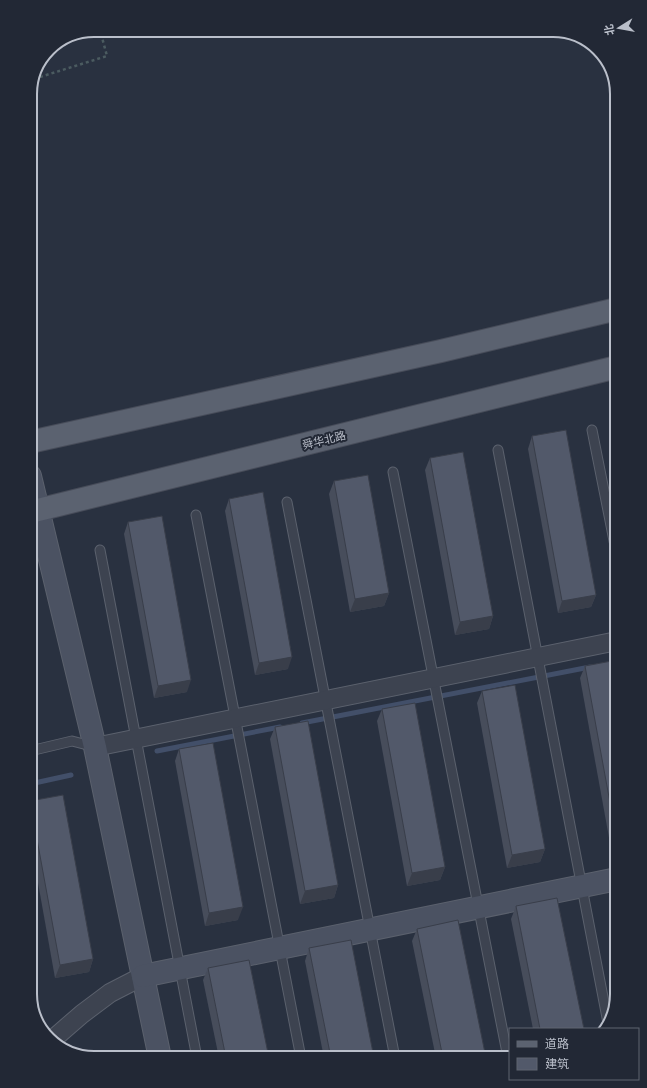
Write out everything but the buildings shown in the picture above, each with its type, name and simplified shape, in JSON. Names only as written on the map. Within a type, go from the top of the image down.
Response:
[{"type":"main road","points":[[37,440],[441,351],[610,311]]},
{"type":"main road","name":"舜华北路","points":[[37,510],[610,370]]},
{"type":"street","points":[[37,523],[95,747],[159,1051]]},
{"type":"street","points":[[95,747],[136,738],[236,722],[327,705],[539,662],[610,643]]},
{"type":"street","points":[[56,1036],[82,1014],[110,993],[143,976],[610,881]]},
{"type":"lane","points":[[592,430],[610,521]]},
{"type":"lane","points":[[498,450],[606,1014]]},
{"type":"lane","points":[[393,472],[507,1051]]},
{"type":"lane","points":[[287,502],[394,1051]]},
{"type":"lane","points":[[196,515],[300,1051]]},
{"type":"lane","points":[[100,550],[196,1051]]},
{"type":"lane","points":[[37,749],[72,741],[95,747]]},
{"type":"path","points":[[40,77],[107,56],[102,37]]},
{"type":"waterway","points":[[302,723],[590,667]]},
{"type":"waterway","points":[[157,751],[280,727]]},
{"type":"waterway","points":[[37,782],[71,775]]}]
